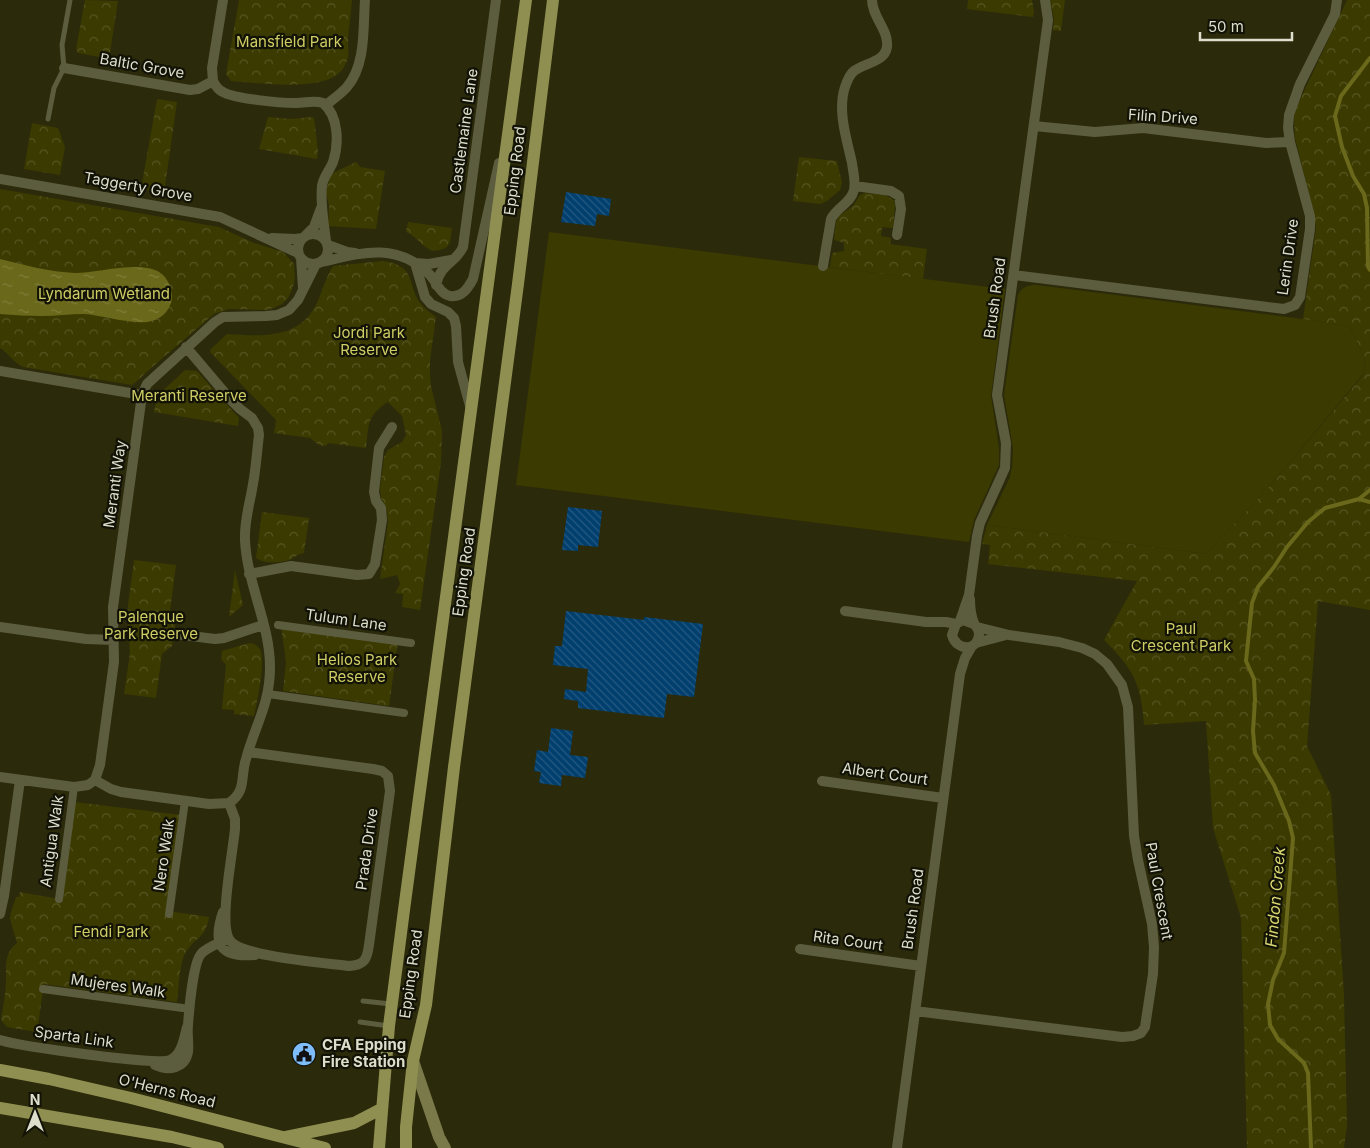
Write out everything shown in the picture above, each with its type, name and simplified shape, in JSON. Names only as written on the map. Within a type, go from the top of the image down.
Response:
[{"type":"main road","name":"Epping Road","points":[[379,1142],[389,1026],[526,0]]},
{"type":"main road","name":"Epping Road","points":[[406,1148],[406,1127],[413,1061],[426,1005],[436,913],[553,0]]},
{"type":"main road","points":[[413,1061],[438,1137],[445,1148]]},
{"type":"main road","name":"O'Herns Road","points":[[0,1070],[50,1079],[131,1098],[325,1148]]},
{"type":"main road","points":[[0,1108],[172,1138],[218,1148]]},
{"type":"main road","points":[[281,1138],[354,1123],[381,1109]]},
{"type":"street","points":[[223,0],[212,68],[212,81],[218,88],[230,95],[284,103],[319,102],[326,105],[331,112],[335,123],[334,160],[322,183],[322,202],[328,254],[319,263]]},
{"type":"street","points":[[326,105],[347,87],[358,71],[365,0]]},
{"type":"street","name":"Castlemaine Lane","points":[[436,285],[438,275],[451,260],[458,256],[463,246],[496,0]]},
{"type":"street","points":[[824,266],[831,219],[834,213],[852,196],[855,186],[842,108],[844,90],[852,73],[886,52],[887,40],[873,10],[872,0]]},
{"type":"street","name":"Brush Road","points":[[958,623],[969,595],[980,522],[1005,468],[1006,443],[997,395],[1048,20],[1045,0]]},
{"type":"street","name":"Lerin Drive","points":[[1014,275],[1284,309],[1295,305],[1300,297],[1310,216],[1290,142],[1289,115],[1294,100],[1335,14],[1337,0]]},
{"type":"street","name":"Baltic Grove","points":[[64,68],[190,90],[198,89],[212,81]]},
{"type":"street","points":[[299,256],[308,264],[358,254],[387,252],[402,255],[428,272],[444,294],[453,297],[462,294],[473,279],[510,114]]},
{"type":"street","name":"Filin Drive","points":[[1034,126],[1095,132],[1142,128],[1266,143],[1290,142]]},
{"type":"street","name":"Taggerty Grove","points":[[0,179],[208,215],[228,221],[266,238],[299,256]]},
{"type":"street","points":[[855,186],[891,191],[899,196],[901,209],[897,235]]},
{"type":"street","points":[[303,289],[298,245],[314,227],[320,215],[322,202]]},
{"type":"street","points":[[304,236],[315,234],[324,237],[327,243],[346,252],[358,254]]},
{"type":"street","name":"Taggerty Grove","points":[[266,238],[295,239],[304,236]]},
{"type":"street","points":[[415,263],[429,264],[451,260]]},
{"type":"street","name":"Meranti Way","points":[[95,780],[100,765],[112,681],[114,662],[113,607],[142,395],[153,377],[223,317],[277,315],[289,310],[298,300],[319,263]]},
{"type":"street","points":[[415,263],[425,297],[431,304],[448,312],[454,318],[458,362],[471,410]]},
{"type":"street","points":[[0,777],[74,787],[88,785],[95,780],[121,792],[216,804],[229,803],[240,792],[248,752],[265,708],[270,668],[264,625],[250,574],[245,530],[253,483],[258,428],[252,418],[230,399],[186,348]]},
{"type":"street","points":[[0,371],[142,395]]},
{"type":"street","points":[[250,574],[291,566],[357,575],[369,574],[375,564],[382,520],[381,508],[376,501],[374,492],[379,448],[392,426]]},
{"type":"street","name":"Brush Road","points":[[969,595],[976,625]]},
{"type":"street","points":[[845,611],[926,622],[958,623],[967,620],[976,625],[979,635],[974,644],[964,648],[954,639],[926,622]]},
{"type":"street","points":[[954,639],[958,623]]},
{"type":"street","points":[[175,634],[215,639],[224,638],[264,625]]},
{"type":"street","name":"Tulum Lane","points":[[278,625],[411,642]]},
{"type":"street","name":"Paul Crescent","points":[[915,1010],[1122,1036],[1133,1036],[1141,1033],[1145,1027],[1153,974],[1154,947],[1152,924],[1134,836],[1128,707],[1122,685],[1107,664],[1096,654],[1082,648],[1059,642],[1009,635],[976,625]]},
{"type":"street","points":[[0,627],[86,639],[114,640]]},
{"type":"street","name":"Paul Crescent","points":[[974,644],[997,636],[1009,635]]},
{"type":"street","name":"Brush Road","points":[[954,639],[960,674]]},
{"type":"street","name":"Brush Road","points":[[897,1148],[960,674],[974,644]]},
{"type":"street","points":[[268,694],[404,713]]},
{"type":"street","name":"Prada Drive","points":[[224,941],[226,952],[234,955],[259,954],[349,966],[358,966],[366,960],[390,784],[388,776],[382,771],[248,752]]},
{"type":"street","points":[[0,914],[20,780]]},
{"type":"street","name":"Albert Court","points":[[822,781],[943,798]]},
{"type":"street","name":"Antigua Walk","points":[[59,898],[74,787]]},
{"type":"street","name":"Nero Walk","points":[[169,914],[185,801]]},
{"type":"street","points":[[224,941],[218,936],[218,927],[226,904],[236,830],[235,820],[229,803]]},
{"type":"street","name":"Sparta Link","points":[[0,1040],[144,1062],[164,1062],[175,1057],[182,1046],[198,960],[205,950],[224,941]]},
{"type":"street","name":"Rita Court","points":[[800,949],[921,966]]},
{"type":"street","name":"Mujeres Walk","points":[[43,989],[190,1009]]},
{"type":"lane","points":[[48,119],[54,88],[64,68],[62,46],[70,0]]},
{"type":"lane","points":[[363,1001],[392,1004]]},
{"type":"lane","points":[[360,1022],[389,1026]]},
{"type":"green space","points":[[85,0],[118,1],[109,59],[78,53],[76,49]]},
{"type":"green space","name":"Mansfield Park","points":[[239,0],[352,0],[348,58],[343,69],[329,79],[316,83],[286,85],[231,81],[226,74]]},
{"type":"green space","points":[[968,0],[1032,0],[1033,17],[967,9]]},
{"type":"green space","points":[[1050,0],[1065,0],[1061,31],[1053,30],[1054,18]]},
{"type":"green space","name":"Paul Crescent Park","points":[[1347,0],[1370,0],[1370,610],[1318,601],[1307,746],[1331,795],[1344,995],[1347,1126],[1344,1148],[1247,1148],[1241,918],[1213,828],[1206,721],[1144,725],[1141,698],[1134,678],[1122,660],[1104,640],[1137,581],[988,564],[990,545],[982,544],[987,525],[1206,554],[1271,485],[1364,374],[1365,359],[1350,327],[1303,319],[1316,228],[1295,138],[1294,117],[1298,104]]},
{"type":"green space","points":[[157,99],[177,102],[164,193],[141,189]]},
{"type":"green space","points":[[268,117],[314,118],[318,151],[317,159],[259,149]]},
{"type":"green space","points":[[32,123],[58,128],[65,147],[60,175],[24,169]]},
{"type":"green space","points":[[799,157],[837,161],[842,183],[840,190],[827,201],[820,204],[793,201]]},
{"type":"green space","points":[[356,162],[360,167],[385,171],[376,229],[328,226],[329,206],[326,192],[330,177],[333,173]]},
{"type":"green space","name":"Lyndarum Wetland","points":[[0,189],[219,227],[254,243],[283,252],[294,264],[295,279],[292,290],[282,304],[274,308],[267,310],[229,309],[214,314],[132,385],[23,367],[0,348]]},
{"type":"green space","points":[[865,193],[885,195],[894,200],[893,228],[882,227],[881,236],[891,238],[890,244],[927,249],[923,279],[830,267],[832,253],[844,251],[844,243],[834,240],[836,222],[839,216],[853,206],[860,195]]},
{"type":"green space","points":[[408,222],[452,228],[450,242],[447,247],[440,250],[434,251],[429,249],[406,232]]},
{"type":"green space","points":[[549,232],[1005,289],[991,396],[999,448],[999,465],[974,520],[969,542],[516,485]]},
{"type":"green space","name":"Jordi Park Reserve","points":[[383,261],[402,267],[410,277],[416,297],[436,317],[430,374],[442,431],[441,462],[420,610],[402,607],[403,594],[395,593],[400,584],[397,575],[380,579],[388,522],[386,507],[381,498],[380,489],[384,457],[388,450],[402,442],[406,435],[402,416],[388,402],[381,407],[372,417],[368,427],[366,448],[329,443],[325,446],[319,445],[310,438],[274,433],[276,420],[210,352],[227,334],[265,335],[289,330],[299,325],[316,305],[333,266]]},
{"type":"green space","points":[[1037,285],[1303,319],[1350,327],[1365,359],[1364,373],[1271,485],[1206,554],[987,525],[1010,477],[1012,467],[1013,448],[1004,395],[1018,295],[1026,287]]},
{"type":"green space","name":"Meranti Reserve","points":[[185,370],[197,371],[239,418],[238,426],[154,412],[157,396]]},
{"type":"green space","points":[[262,512],[309,518],[304,553],[289,560],[276,562],[267,562],[256,558]]},
{"type":"green space","name":"Palenque Park Reserve","points":[[134,560],[176,565],[170,611],[176,620],[172,646],[162,654],[156,698],[124,694],[130,653],[127,613]]},
{"type":"green space","points":[[235,570],[243,605],[229,617]]},
{"type":"green space","name":"Helios Park Reserve","points":[[281,626],[398,641],[389,706],[283,691],[286,662]]},
{"type":"green space","points":[[249,643],[259,648],[262,655],[260,682],[254,716],[234,714],[234,710],[222,709],[226,665],[221,659],[222,651]]},
{"type":"green space","name":"Fendi Park","points":[[75,802],[181,815],[168,911],[209,917],[208,924],[184,957],[177,1002],[44,984],[37,1032],[7,1027],[1,1020],[6,990],[6,965],[10,951],[17,943],[10,919],[11,912],[16,897],[19,897],[20,892],[59,899]]},
{"type":"water","points":[[0,259],[37,268],[75,273],[136,267],[155,270],[167,280],[172,300],[169,308],[163,315],[156,320],[145,322],[84,314],[26,316],[0,314]]},
{"type":"building","points":[[566,192],[611,199],[609,216],[597,214],[595,226],[561,222]]},
{"type":"building","points":[[568,507],[602,511],[598,547],[578,545],[578,551],[562,550]]},
{"type":"building","points":[[566,611],[644,620],[644,617],[703,624],[694,697],[667,694],[664,718],[578,708],[578,701],[564,699],[565,689],[586,692],[588,669],[553,665],[555,646],[562,646]]},
{"type":"building","points":[[551,728],[573,731],[570,755],[588,757],[585,778],[562,775],[561,786],[539,783],[541,772],[534,771],[537,750],[548,752]]},
{"type":"waterway","name":"Findon Creek","points":[[1370,58],[1341,96],[1335,116],[1342,147],[1353,176],[1364,194],[1367,208],[1368,267],[1370,270]]},
{"type":"waterway","name":"Findon Creek","points":[[1311,1148],[1308,1073],[1304,1063],[1278,1039],[1270,1025],[1268,1004],[1273,980],[1284,953],[1293,838],[1289,821],[1274,785],[1255,753],[1253,731],[1254,679],[1246,661],[1252,603],[1258,587],[1287,547],[1308,522],[1325,508],[1359,499],[1370,490]]},
{"type":"waterway","points":[[1359,499],[1370,502]]},
{"type":"place","name":"CFA Epping Fire Station","points":[[304,1054]]}]
